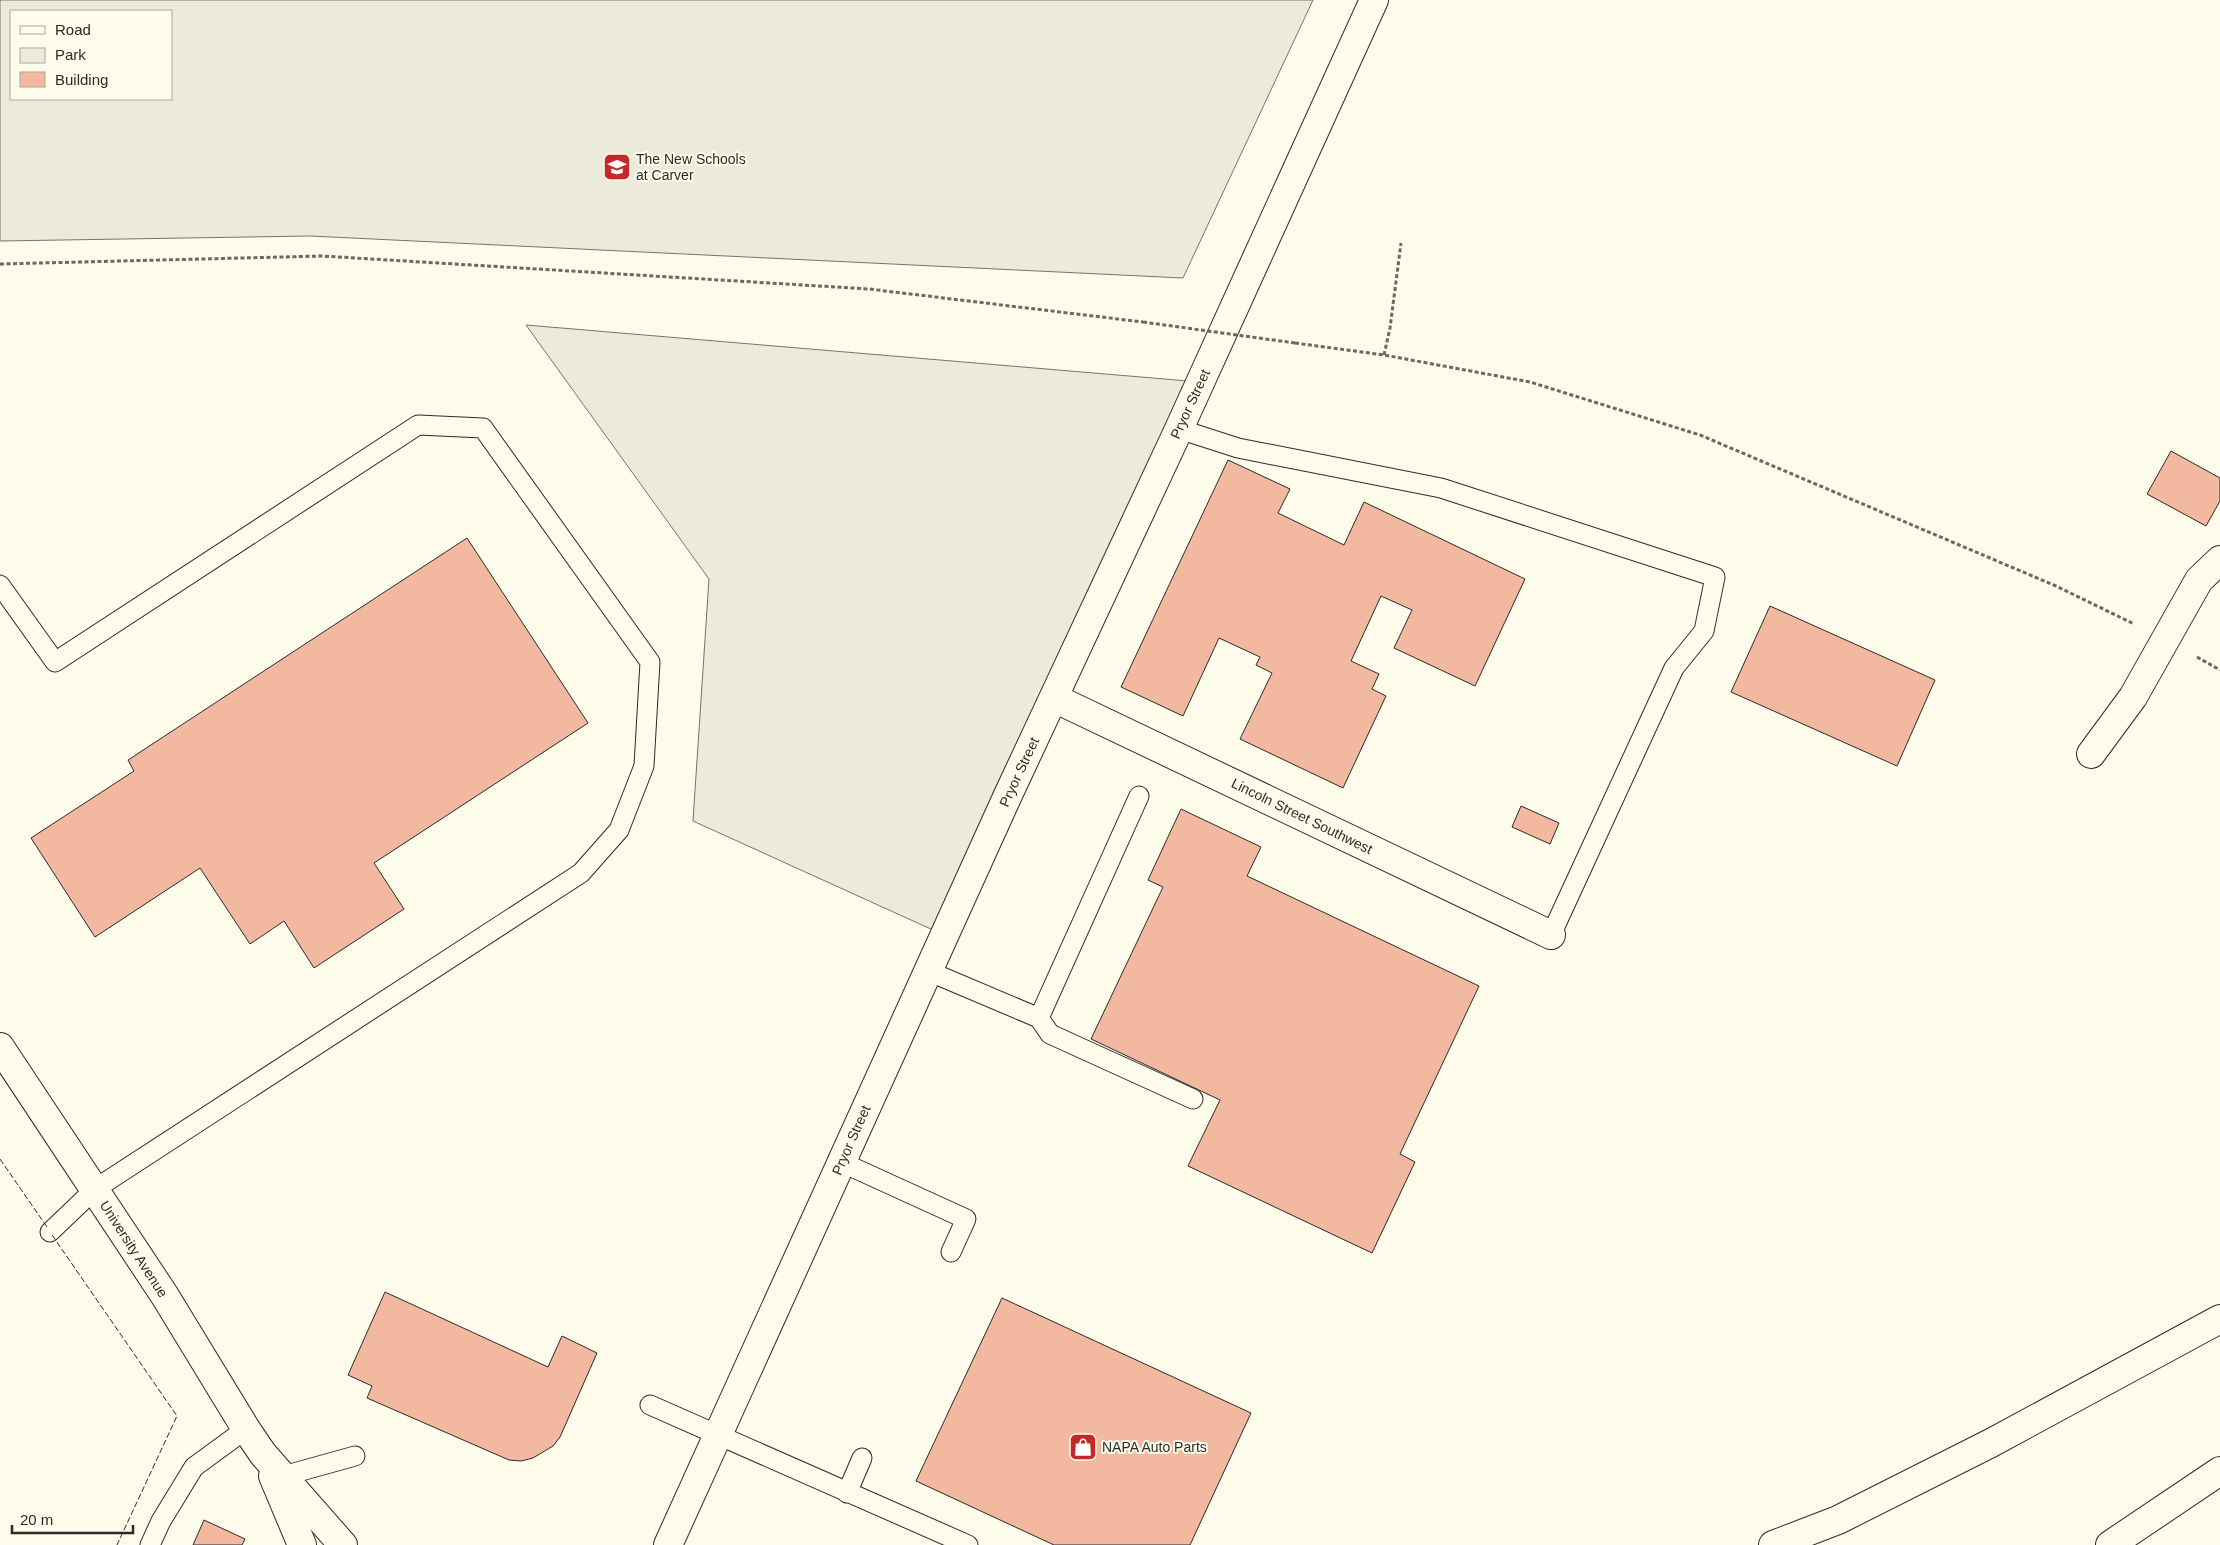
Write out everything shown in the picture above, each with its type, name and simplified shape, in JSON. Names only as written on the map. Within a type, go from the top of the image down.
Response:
[{"type":"main road","name":"Pryor Street","points":[[668,1545],[928,970],[1179,429],[1374,0]]},
{"type":"main road","points":[[2091,754],[2133,697],[2164,638],[2199,580],[2220,560]]},
{"type":"main road","name":"Lincoln Street Southwest","points":[[1054,698],[1551,935]]},
{"type":"main road","name":"University Avenue","points":[[0,1048],[165,1296],[263,1454],[343,1545]]},
{"type":"main road","points":[[1773,1545],[1838,1520],[1991,1443],[2220,1319]]},
{"type":"main road","name":"University Avenue","points":[[263,1454],[302,1545]]},
{"type":"main road","points":[[2110,1545],[2220,1471]]},
{"type":"lane","points":[[0,585],[55,662],[418,426],[483,428],[650,662],[644,766],[619,830],[581,872],[95,1189],[50,1232]]},
{"type":"lane","points":[[1179,429],[1238,448],[1441,488],[1715,577],[1704,631],[1674,668],[1551,935]]},
{"type":"lane","points":[[1039,1018],[1138,796]]},
{"type":"lane","points":[[928,970],[1039,1018],[1050,1034],[1193,1099]]},
{"type":"lane","points":[[841,1162],[966,1219],[951,1252]]},
{"type":"lane","points":[[650,1404],[717,1436],[968,1545]]},
{"type":"lane","points":[[150,1545],[161,1521],[194,1467],[246,1429]]},
{"type":"lane","points":[[283,1476],[355,1456]]},
{"type":"lane","points":[[847,1492],[862,1458]]},
{"type":"path","points":[[1384,355],[1390,328],[1401,244]]},
{"type":"path","points":[[0,264],[322,256],[869,289],[1143,322],[1384,355],[1530,382],[1700,435],[2056,586],[2164,638],[2220,670]]},
{"type":"green space","name":"The New Schools at Carver","points":[[0,0],[1313,0],[1183,278],[310,236],[0,241]]},
{"type":"green space","points":[[526,325],[1200,382],[944,935],[693,821],[709,579]]},
{"type":"building","points":[[2171,451],[2220,478],[2220,501],[2206,526],[2147,494]]},
{"type":"building","points":[[1228,460],[1290,489],[1278,513],[1344,545],[1364,502],[1525,579],[1475,686],[1394,648],[1412,610],[1381,596],[1351,661],[1379,674],[1372,689],[1386,696],[1343,788],[1240,739],[1272,673],[1256,665],[1260,657],[1219,638],[1183,716],[1121,687]]},
{"type":"building","points":[[467,538],[588,723],[374,863],[404,909],[314,968],[284,921],[250,944],[200,868],[95,937],[31,838],[134,771],[128,760]]},
{"type":"building","points":[[1770,606],[1935,680],[1897,766],[1731,692]]},
{"type":"building","points":[[1521,806],[1559,823],[1550,844],[1512,827]]},
{"type":"building","points":[[1181,809],[1261,847],[1247,876],[1479,986],[1400,1154],[1415,1162],[1372,1253],[1188,1166],[1220,1100],[1091,1039],[1163,887],[1148,880]]},
{"type":"building","points":[[385,1292],[548,1367],[562,1336],[597,1353],[560,1437],[553,1446],[533,1458],[521,1461],[509,1460],[367,1398],[372,1386],[348,1375]]},
{"type":"building","name":"NAPA Auto Parts","points":[[1002,1298],[1251,1413],[1190,1545],[1054,1545],[916,1481]]},
{"type":"building","points":[[204,1520],[245,1539],[242,1545],[193,1545]]},
{"type":"fence","points":[[0,1159],[47,1227]]},
{"type":"fence","points":[[52,1235],[177,1416],[117,1545]]},
{"type":"place","name":"The New Schools at Carver","points":[[617,167]]},
{"type":"place","name":"NAPA Auto Parts","points":[[1083,1447]]}]
